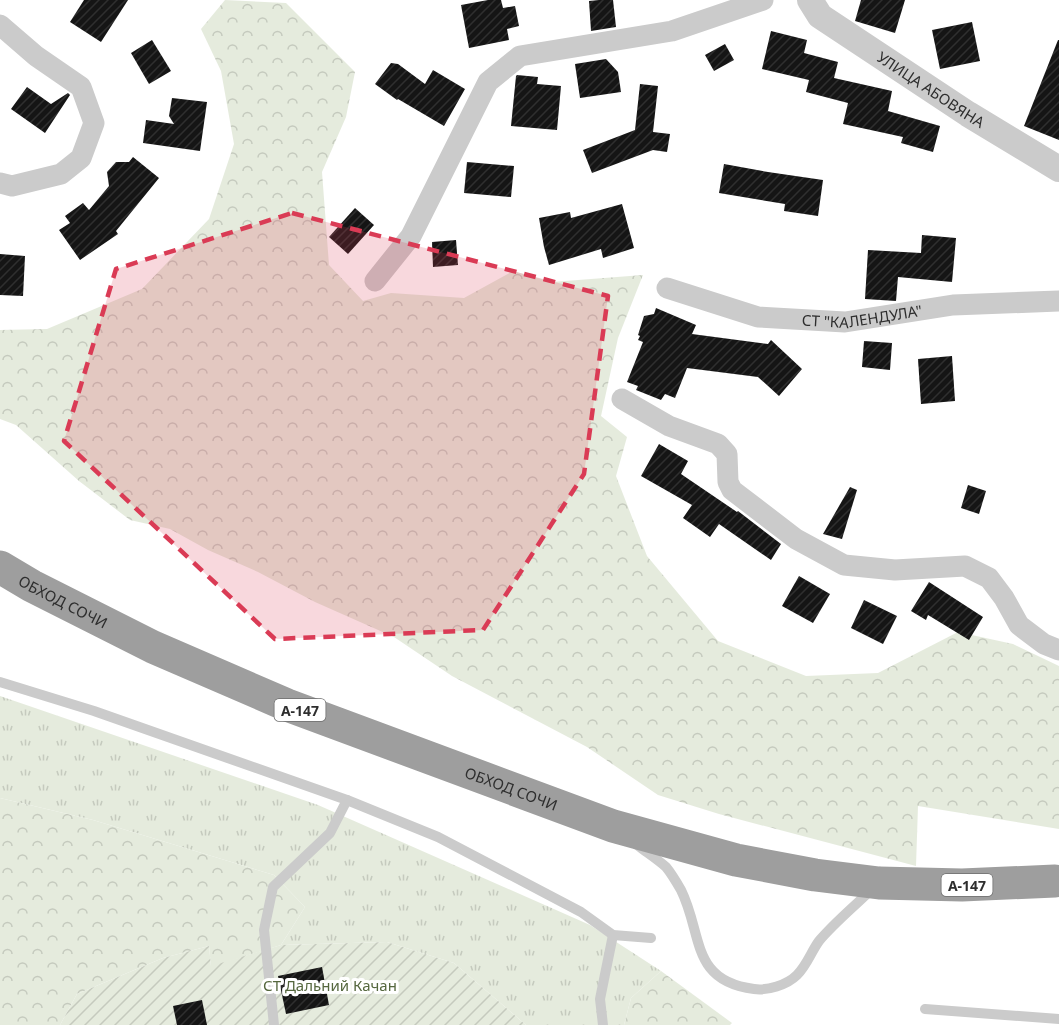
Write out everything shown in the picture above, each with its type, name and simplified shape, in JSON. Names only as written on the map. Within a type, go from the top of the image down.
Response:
[{"type":"highway","name":"ОБХОД СОЧИ","points":[[0,567],[32,586],[153,647],[287,705],[613,826],[736,860],[815,875],[879,883],[962,885],[1055,881]]},
{"type":"street","points":[[375,281],[411,236],[488,82],[520,56],[672,31],[763,0]]},
{"type":"street","name":"УЛИЦА АБОВЯНА","points":[[810,0],[820,16],[968,114],[1059,169]]},
{"type":"street","points":[[0,25],[36,56],[81,87],[94,123],[81,158],[61,174],[12,186],[0,183]]},
{"type":"street","name":"СТ \"КАЛЕНДУЛА\"","points":[[667,288],[758,317],[845,322],[953,305],[1059,300]]},
{"type":"street","points":[[622,399],[669,426],[718,444],[727,454],[728,482],[732,490],[796,539],[844,565],[895,570],[965,566],[989,578],[1004,598],[1019,625],[1044,644],[1059,650]]},
{"type":"lane","points":[[0,682],[94,711],[347,800],[438,837],[582,912],[613,935],[651,938]]},
{"type":"lane","points":[[274,1025],[264,930],[273,887],[330,834],[347,800]]},
{"type":"lane","points":[[613,826],[666,868],[688,906],[706,964],[719,977],[739,987],[758,990],[780,985],[796,977],[818,942],[879,883]]},
{"type":"lane","points":[[603,1025],[600,999],[613,935]]},
{"type":"lane","points":[[925,1009],[1059,1019]]},
{"type":"highlighted area","points":[[292,213],[608,296],[584,474],[483,630],[275,639],[64,441],[116,269]]},
{"type":"green space","points":[[225,0],[286,3],[355,72],[346,117],[322,172],[329,265],[363,301],[391,293],[464,298],[513,271],[552,282],[643,275],[618,338],[601,416],[627,437],[616,476],[647,556],[718,641],[806,676],[878,673],[958,632],[1013,644],[1059,666],[1059,829],[918,806],[916,866],[719,814],[658,795],[587,747],[452,676],[394,637],[315,602],[170,529],[130,520],[79,481],[16,425],[0,419],[0,330],[47,329],[142,289],[209,219],[234,144],[221,71],[201,29]]},
{"type":"green space","points":[[0,696],[318,805],[590,925],[661,971],[631,998],[624,1025],[526,1025],[454,963],[387,942],[281,945],[305,907],[274,875],[93,820],[0,798]]},
{"type":"green space","points":[[0,798],[93,820],[274,875],[305,907],[281,945],[211,967],[209,946],[163,958],[77,994],[60,1025],[0,1025]]},
{"type":"green space","name":"СТ Дальний Качан","points":[[387,942],[454,963],[526,1025],[60,1025],[77,994],[163,958],[209,946],[211,966],[281,945]]},
{"type":"green space","points":[[661,971],[732,1023],[730,1025],[624,1025],[631,998]]},
{"type":"building","points":[[84,0],[128,0],[101,42],[70,22]]},
{"type":"building","points":[[501,0],[503,8],[515,6],[519,26],[507,29],[509,40],[469,48],[461,5]]},
{"type":"building","points":[[613,0],[616,27],[591,31],[589,1]]},
{"type":"building","points":[[861,0],[905,0],[895,33],[855,21]]},
{"type":"building","points":[[972,22],[980,61],[940,69],[932,30]]},
{"type":"building","points":[[771,31],[807,40],[804,53],[838,62],[834,78],[892,91],[888,111],[940,126],[933,152],[901,143],[903,137],[843,124],[848,103],[806,92],[809,80],[762,69]]},
{"type":"building","points":[[152,40],[171,71],[149,84],[131,53]]},
{"type":"building","points":[[1059,40],[1059,140],[1024,126]]},
{"type":"building","points":[[725,44],[734,60],[714,71],[705,55]]},
{"type":"building","points":[[606,59],[618,72],[621,92],[580,98],[575,64]]},
{"type":"building","points":[[391,63],[398,64],[425,84],[433,70],[465,89],[444,126],[397,100],[375,84]]},
{"type":"building","points":[[517,75],[538,77],[537,84],[561,86],[557,130],[511,126]]},
{"type":"building","points":[[640,84],[658,86],[653,132],[670,134],[667,152],[653,150],[592,173],[583,150],[635,130]]},
{"type":"building","points":[[27,87],[51,104],[68,93],[70,95],[45,133],[11,109]]},
{"type":"building","points":[[172,98],[207,102],[200,151],[143,143],[146,120],[174,124],[169,116]]},
{"type":"building","points":[[133,157],[159,178],[116,231],[118,234],[80,260],[59,230],[70,223],[65,216],[83,203],[89,210],[109,186],[107,172],[116,162],[129,162]]},
{"type":"building","points":[[467,162],[514,166],[511,197],[464,193]]},
{"type":"building","points":[[724,164],[823,180],[818,216],[784,211],[785,204],[719,193]]},
{"type":"building","points":[[622,204],[634,248],[603,258],[601,249],[549,265],[539,218],[570,212],[571,218]]},
{"type":"building","points":[[355,208],[374,225],[348,254],[329,237]]},
{"type":"building","points":[[922,235],[956,238],[952,282],[898,277],[896,301],[865,299],[868,250],[921,253]]},
{"type":"building","points":[[456,240],[458,265],[433,267],[432,242]]},
{"type":"building","points":[[0,254],[25,256],[23,296],[0,295]]},
{"type":"building","points":[[656,308],[696,325],[692,334],[768,344],[771,340],[802,369],[779,396],[758,377],[687,368],[675,398],[665,394],[661,400],[636,390],[638,386],[627,382],[643,342],[638,340],[640,336],[638,335],[644,316],[654,314]]},
{"type":"building","points":[[864,341],[892,343],[890,370],[862,367]]},
{"type":"building","points":[[952,356],[955,401],[921,404],[918,359]]},
{"type":"building","points":[[659,444],[688,461],[681,474],[738,511],[781,544],[771,560],[719,524],[710,537],[683,518],[692,505],[641,476]]},
{"type":"building","points":[[968,485],[986,491],[979,514],[961,508]]},
{"type":"building","points":[[850,487],[857,490],[842,539],[823,534]]},
{"type":"building","points":[[799,576],[830,594],[813,623],[782,606]]},
{"type":"building","points":[[929,582],[983,617],[969,640],[928,615],[926,620],[911,611]]},
{"type":"building","points":[[864,600],[897,616],[883,644],[851,628]]},
{"type":"building","points":[[322,967],[329,1005],[286,1014],[278,976]]},
{"type":"building","points":[[202,1000],[207,1025],[177,1025],[173,1006]]}]
